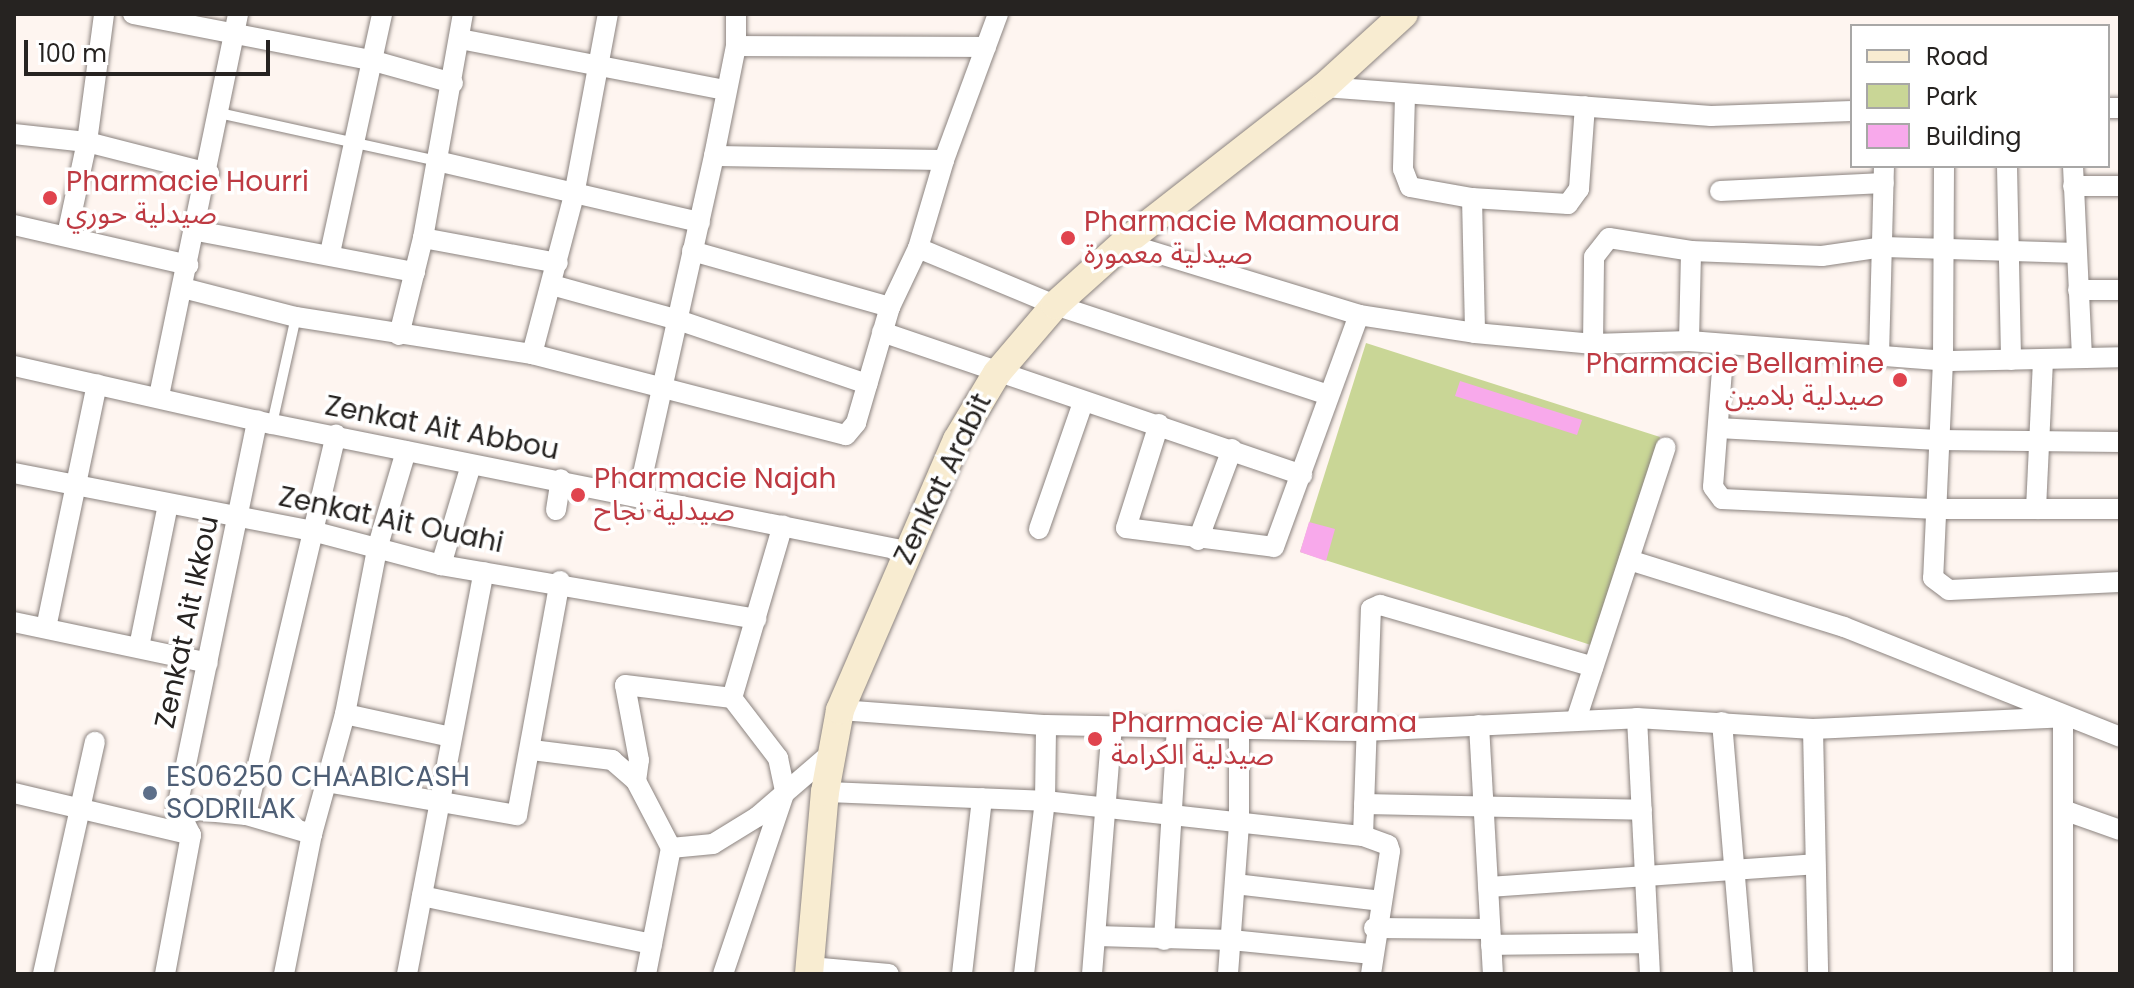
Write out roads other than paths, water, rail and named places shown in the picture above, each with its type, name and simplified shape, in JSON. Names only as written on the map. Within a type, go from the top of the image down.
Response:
[{"type":"street","points":[[67,235],[87,142],[104,14]]},
{"type":"street","points":[[133,14],[236,24],[453,83]]},
{"type":"street","points":[[330,253],[382,14]]},
{"type":"street","points":[[399,335],[423,238],[463,14]]},
{"type":"street","points":[[532,354],[574,195],[595,66],[608,14]]},
{"type":"street","points":[[638,496],[714,156],[736,46],[736,14]]},
{"type":"street","points":[[183,288],[296,317],[532,354],[846,435],[853,431],[890,307],[918,248],[944,160],[998,14]]},
{"type":"street","name":"Zenkat Arabit","points":[[810,970],[825,792],[840,710],[906,551],[957,440],[997,373],[1055,305],[1124,243],[1324,87],[1404,14]]},
{"type":"street","points":[[159,396],[197,231],[236,24]]},
{"type":"street","points":[[460,39],[726,90]]},
{"type":"street","points":[[736,46],[986,47]]},
{"type":"street","points":[[1324,87],[1405,96],[1711,116],[1850,111]]},
{"type":"street","points":[[1405,96],[1403,169],[1410,187],[1472,198],[1568,204],[1579,189],[1585,106]]},
{"type":"street","points":[[14,134],[87,142],[209,173]]},
{"type":"street","points":[[714,156],[944,160]]},
{"type":"street","points":[[437,161],[700,222]]},
{"type":"street","points":[[1944,168],[1943,361],[1932,572],[1940,588],[2120,582]]},
{"type":"street","points":[[2007,168],[2011,360]]},
{"type":"street","points":[[1720,191],[1884,175],[1879,356]]},
{"type":"street","points":[[2082,358],[2073,176],[2120,186]]},
{"type":"street","points":[[1472,198],[1475,333]]},
{"type":"street","points":[[14,225],[188,265]]},
{"type":"street","points":[[197,231],[330,253],[415,272]]},
{"type":"street","points":[[423,238],[558,263]]},
{"type":"street","points":[[1593,344],[1594,257],[1600,242],[1609,238],[1691,251],[1822,256],[1884,247],[1944,246],[2077,253]]},
{"type":"street","points":[[1124,243],[1359,315],[1475,333],[1593,344],[1689,341],[1943,361],[2120,357]]},
{"type":"street","points":[[918,248],[1055,305],[1328,395]]},
{"type":"street","points":[[692,251],[890,307]]},
{"type":"street","points":[[1689,341],[1691,251]]},
{"type":"street","points":[[552,285],[678,320],[867,384]]},
{"type":"street","points":[[2078,290],[2120,290]]},
{"type":"street","points":[[1159,424],[1125,525],[1198,540],[1274,547],[1359,315]]},
{"type":"street","points":[[882,332],[1083,403],[1159,424],[1302,475]]},
{"type":"street","points":[[1724,344],[1713,487],[1722,499],[1937,509],[2120,509]]},
{"type":"street","points":[[2036,509],[2042,441],[2043,359]]},
{"type":"street","name":"Zenkat Ait Abbou","points":[[14,366],[471,465],[561,479],[906,551]]},
{"type":"street","points":[[46,628],[79,487],[97,384]]},
{"type":"street","points":[[1039,529],[1083,403]]},
{"type":"street","name":"Zenkat Ait Ikkou","points":[[177,808],[238,516],[264,422]]},
{"type":"street","points":[[1718,428],[1938,440],[2120,442]]},
{"type":"street","points":[[246,815],[336,435]]},
{"type":"street","points":[[1576,720],[1666,447]]},
{"type":"street","points":[[1198,540],[1232,449]]},
{"type":"street","points":[[284,974],[312,834],[345,714],[377,549],[406,451]]},
{"type":"street","points":[[441,565],[471,465]]},
{"type":"street","name":"Zenkat Ait Ouahi","points":[[14,473],[312,531],[441,565],[560,581],[756,619]]},
{"type":"street","points":[[556,510],[561,479]]},
{"type":"street","points":[[139,647],[168,505]]},
{"type":"street","points":[[732,698],[783,525]]},
{"type":"street","points":[[1629,560],[1844,627],[2063,717],[2120,737]]},
{"type":"street","points":[[407,974],[484,572]]},
{"type":"street","points":[[327,782],[514,817],[532,750],[560,581]]},
{"type":"street","points":[[1363,836],[1369,614],[1375,606],[1593,667]]},
{"type":"street","points":[[14,622],[208,663]]},
{"type":"street","points":[[636,781],[639,760],[625,685],[732,698],[778,758],[785,791],[723,974]]},
{"type":"street","points":[[840,710],[1046,725],[1364,731],[1637,718],[1813,729],[2063,717]]},
{"type":"street","points":[[345,714],[451,737]]},
{"type":"street","points":[[2063,717],[2066,811],[2063,974]]},
{"type":"street","points":[[1637,718],[1650,974]]},
{"type":"street","points":[[1722,722],[1731,872],[1743,974]]},
{"type":"street","points":[[1024,974],[1045,801],[1046,725]]},
{"type":"street","points":[[1479,725],[1493,974]]},
{"type":"street","points":[[1164,940],[1177,726]]},
{"type":"street","points":[[1092,974],[1112,727]]},
{"type":"street","points":[[1228,974],[1239,825],[1239,728]]},
{"type":"street","points":[[1813,729],[1818,974]]},
{"type":"street","points":[[43,974],[95,742]]},
{"type":"street","points":[[532,750],[612,760],[636,781],[671,848],[646,974]]},
{"type":"street","points":[[671,848],[713,844],[757,817],[830,754]]},
{"type":"street","points":[[825,792],[1045,801],[1107,811],[1363,836],[1389,848],[1382,901],[1374,928],[1371,964],[1231,940],[1097,936]]},
{"type":"street","points":[[14,793],[191,835]]},
{"type":"street","points":[[962,974],[982,798]]},
{"type":"street","points":[[1364,804],[1484,803],[1642,810]]},
{"type":"street","points":[[177,808],[246,815],[312,834]]},
{"type":"street","points":[[165,974],[191,835],[177,808]]},
{"type":"street","points":[[2066,811],[2120,830]]},
{"type":"street","points":[[1488,887],[1815,864]]},
{"type":"street","points":[[1235,884],[1382,901]]},
{"type":"street","points":[[422,896],[652,944]]},
{"type":"street","points":[[1374,928],[1490,937],[1648,943]]},
{"type":"street","points":[[810,970],[889,974]]},
{"type":"lane","points":[[219,113],[352,145],[437,161]]},
{"type":"lane","points":[[264,422],[296,317]]},
{"type":"place","name":"Pharmacie Hourri صيدلية حوري","points":[[50,198]]},
{"type":"place","name":"Pharmacie Maamoura صيدلية معمورة","points":[[1068,238]]},
{"type":"place","name":"Pharmacie Bellamine صيدلية بلامين","points":[[1900,380]]},
{"type":"place","name":"Pharmacie Najah صيدلية نجاح","points":[[578,495]]},
{"type":"place","name":"Pharmacie Al Karama صيدلية الكرامة","points":[[1095,739]]},
{"type":"place","name":"ES06250 CHAABICASH SODRILAK","points":[[150,793]]}]
